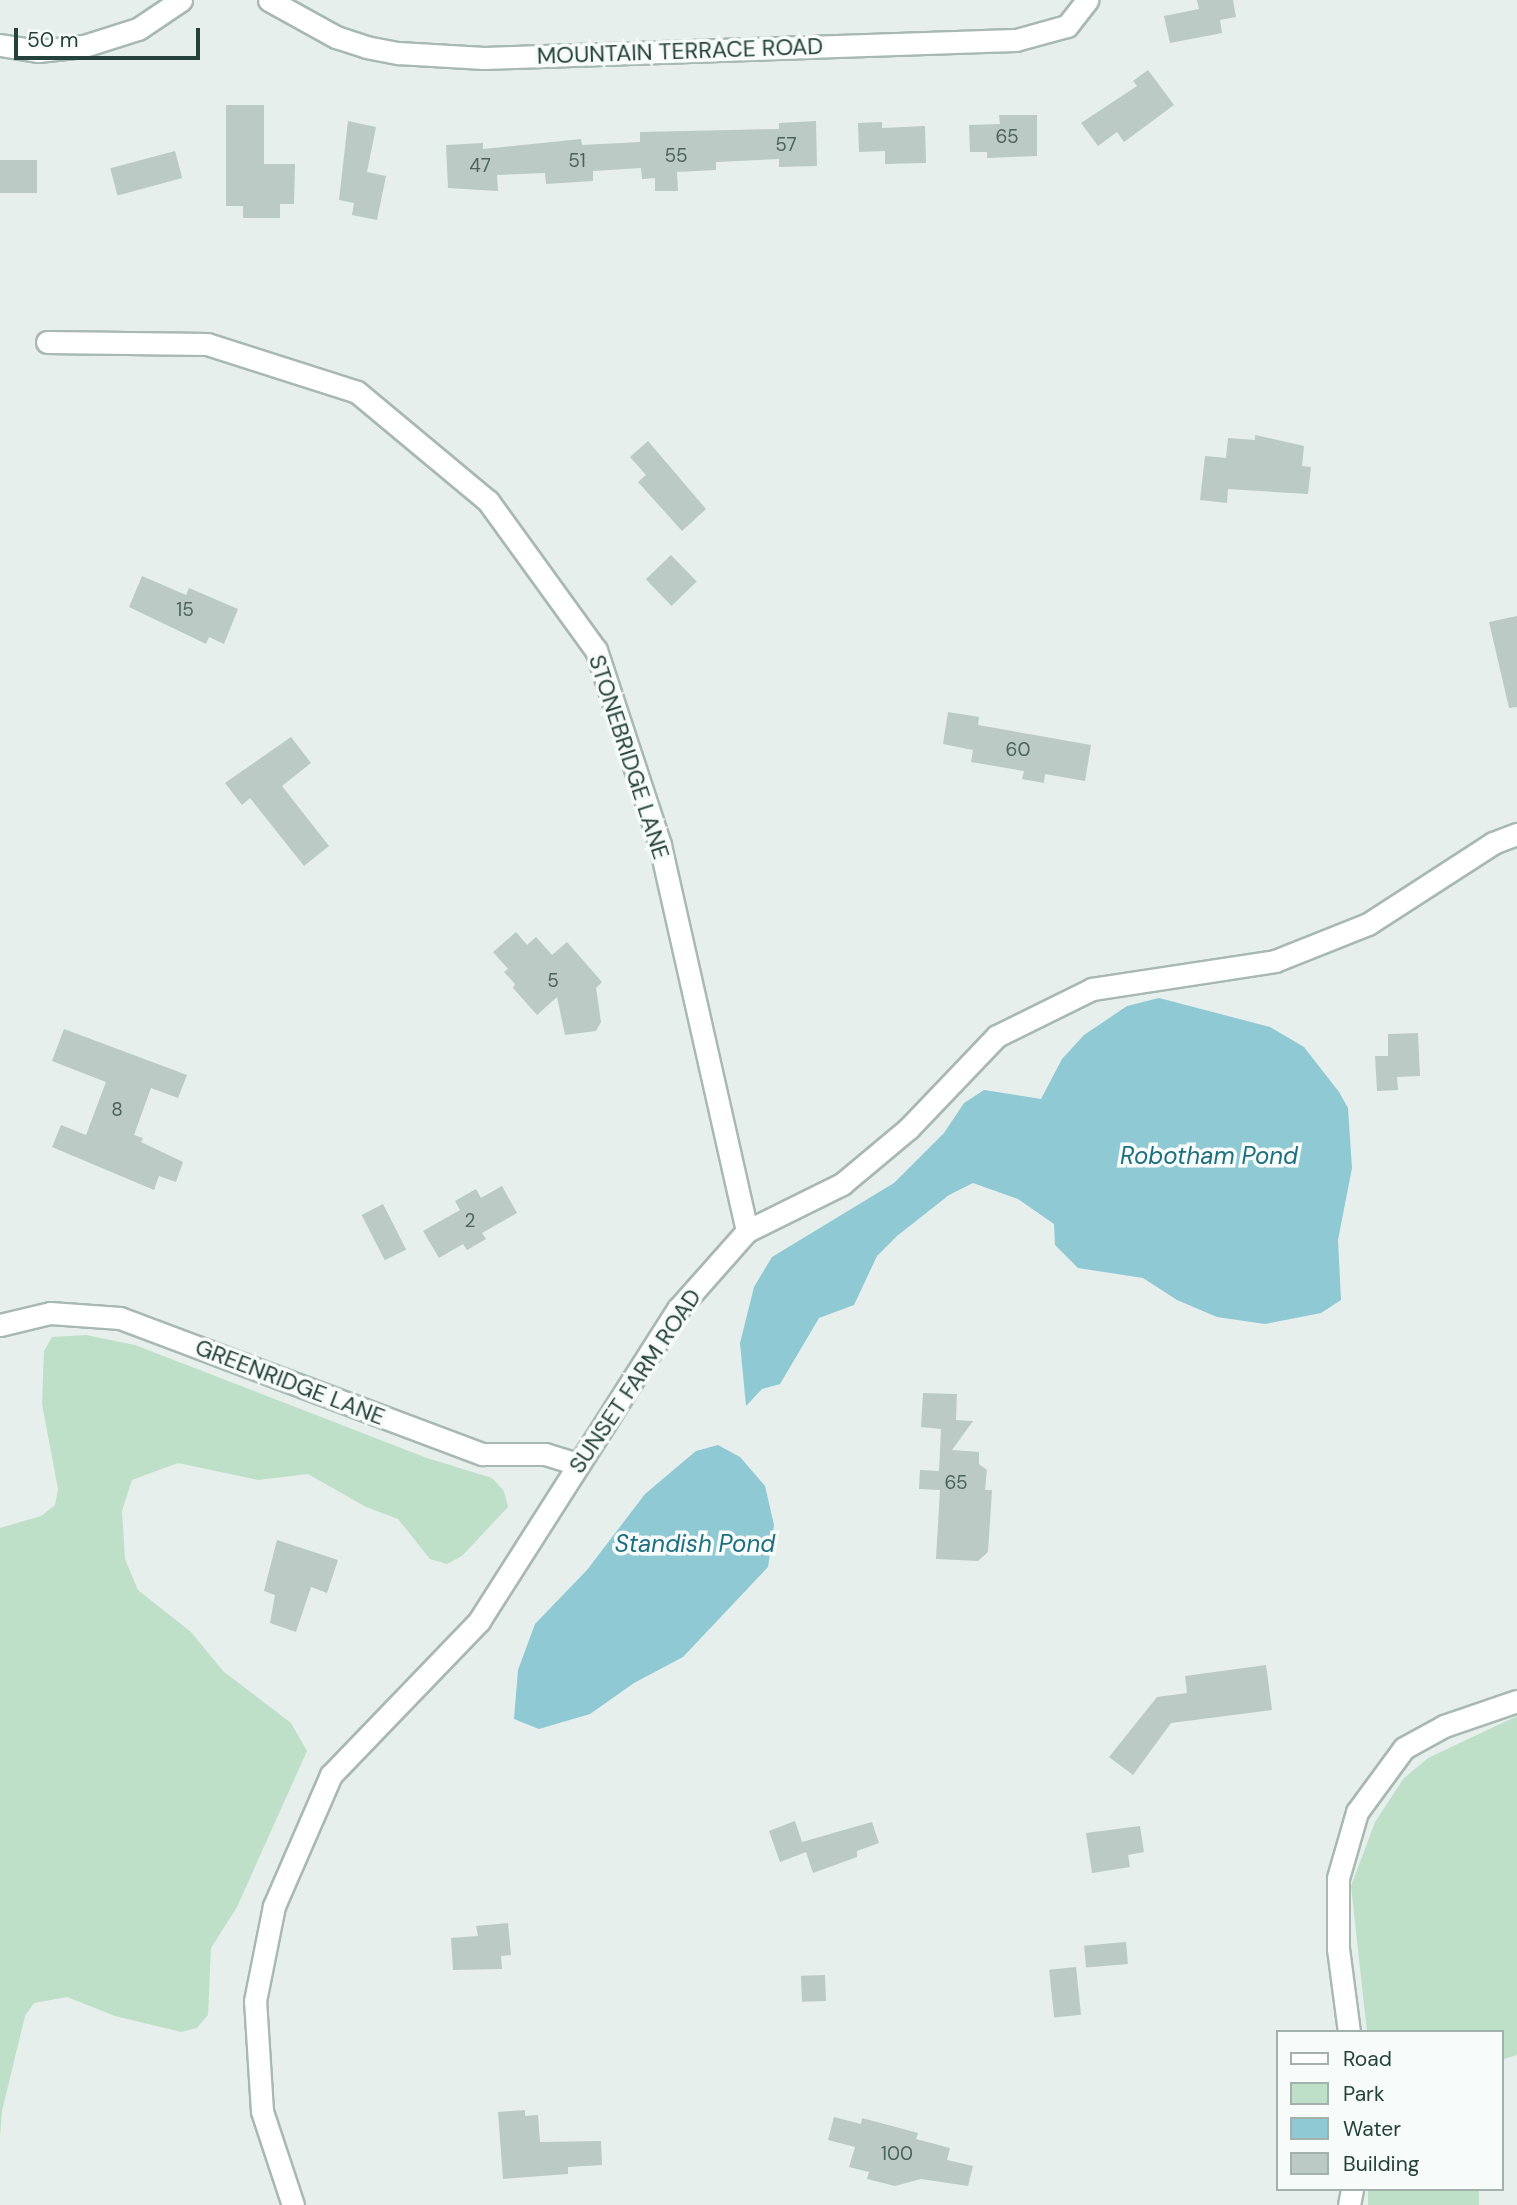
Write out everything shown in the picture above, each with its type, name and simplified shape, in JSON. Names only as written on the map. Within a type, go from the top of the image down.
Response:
[{"type":"street","points":[[0,45],[38,51],[84,46],[138,29],[181,0]]},
{"type":"street","name":"MOUNTAIN TERRACE ROAD","points":[[269,0],[336,37],[366,47],[411,54],[484,58],[1016,40],[1067,26],[1087,0]]},
{"type":"street","name":"STONEBRIDGE LANE","points":[[47,342],[207,344],[357,392],[488,501],[596,650],[660,845],[747,1231]]},
{"type":"street","name":"SUNSET FARM ROAD","points":[[293,2205],[262,2111],[255,2001],[274,1906],[331,1775],[479,1621],[678,1309],[747,1231],[842,1184],[909,1128],[997,1036],[1092,989],[1275,961],[1367,924],[1493,843],[1517,834]]},
{"type":"street","name":"GREENRIDGE LANE","points":[[0,1325],[50,1313],[120,1318],[482,1454],[545,1454],[578,1464]]},
{"type":"street","points":[[1349,2030],[1338,1949],[1338,1878],[1357,1812],[1404,1748],[1444,1726],[1517,1701]]},
{"type":"green space","points":[[86,1335],[135,1345],[427,1458],[492,1478],[504,1491],[508,1507],[462,1556],[447,1564],[430,1559],[398,1519],[366,1507],[308,1474],[258,1480],[178,1463],[132,1480],[122,1511],[125,1559],[138,1590],[191,1632],[223,1671],[291,1723],[307,1751],[237,1907],[211,1948],[208,2015],[197,2028],[181,2032],[115,2016],[67,1997],[34,2003],[25,2016],[2,2111],[0,2137],[0,1528],[41,1516],[55,1505],[58,1489],[42,1404],[44,1351],[52,1337]]},
{"type":"green space","points":[[1517,1716],[1517,2055],[1503,2059],[1503,2030],[1367,2030],[1351,1886],[1375,1822],[1404,1778],[1428,1758]]},
{"type":"green space","points":[[1368,2191],[1479,2191],[1479,2205],[1368,2205]]},
{"type":"water","name":"Robotham Pond","points":[[1159,998],[1270,1027],[1304,1047],[1339,1092],[1348,1108],[1352,1168],[1338,1240],[1341,1300],[1321,1313],[1265,1324],[1217,1317],[1177,1300],[1143,1278],[1078,1268],[1055,1245],[1054,1224],[1018,1199],[973,1183],[949,1195],[897,1236],[877,1256],[854,1305],[819,1318],[780,1384],[762,1389],[746,1406],[740,1343],[754,1287],[772,1257],[894,1183],[944,1133],[964,1103],[984,1090],[1041,1099],[1062,1059],[1084,1035],[1127,1006]]},
{"type":"water","name":"Standish Pond","points":[[718,1445],[740,1457],[765,1486],[774,1525],[768,1567],[683,1657],[634,1683],[590,1714],[539,1729],[514,1719],[518,1670],[535,1624],[587,1570],[645,1494],[696,1451]]},
{"type":"building","points":[[1197,0],[1233,0],[1236,17],[1220,20],[1222,33],[1170,43],[1164,16],[1199,9]]},
{"type":"building","points":[[1148,70],[1174,105],[1124,142],[1117,132],[1098,146],[1081,123],[1137,86],[1133,81]]},
{"type":"building","points":[[226,105],[264,105],[264,164],[295,164],[294,204],[280,204],[280,218],[243,218],[243,206],[226,206]]},
{"type":"building","points":[[999,115],[1037,115],[1037,156],[987,158],[987,152],[970,152],[969,125],[1000,124]]},
{"type":"building","points":[[348,121],[376,127],[367,172],[386,176],[377,220],[352,215],[354,203],[339,200]]},
{"type":"building","points":[[816,121],[817,166],[779,167],[779,159],[716,162],[716,170],[677,172],[678,191],[655,191],[655,178],[642,179],[641,168],[593,171],[593,181],[546,184],[545,173],[497,175],[498,191],[448,188],[446,145],[483,143],[483,149],[581,139],[582,145],[640,142],[640,132],[779,129],[779,123]]},
{"type":"building","points":[[882,122],[882,128],[925,126],[926,163],[885,164],[885,151],[859,152],[858,123]]},
{"type":"building","points":[[175,151],[182,178],[118,195],[110,168]]},
{"type":"building","points":[[0,160],[37,160],[37,193],[0,193]]},
{"type":"building","points":[[1255,435],[1304,446],[1302,466],[1311,467],[1308,494],[1228,489],[1227,503],[1200,500],[1205,456],[1226,458],[1228,438],[1255,440]]},
{"type":"building","points":[[648,441],[706,509],[682,531],[638,482],[646,475],[630,457]]},
{"type":"building","points":[[671,555],[697,582],[672,606],[646,579]]},
{"type":"building","points":[[142,576],[186,595],[189,588],[238,609],[224,644],[209,637],[206,644],[129,607]]},
{"type":"building","points":[[1517,616],[1517,707],[1509,708],[1489,622]]},
{"type":"building","points":[[948,712],[979,717],[978,725],[1091,745],[1085,781],[1045,774],[1044,783],[1022,779],[1024,771],[971,762],[973,750],[943,744]]},
{"type":"building","points":[[291,737],[311,763],[282,786],[329,846],[304,866],[250,798],[242,805],[225,783]]},
{"type":"building","points":[[516,932],[527,945],[536,937],[552,955],[567,942],[602,982],[596,988],[601,1022],[596,1031],[565,1035],[557,997],[537,1015],[513,988],[515,984],[504,972],[508,969],[493,952]]},
{"type":"building","points":[[64,1029],[187,1075],[178,1098],[151,1088],[134,1135],[143,1138],[141,1142],[183,1162],[176,1182],[159,1176],[154,1190],[52,1147],[61,1125],[86,1135],[106,1082],[52,1061]]},
{"type":"building","points":[[1418,1033],[1420,1076],[1397,1077],[1398,1090],[1377,1091],[1375,1056],[1388,1056],[1388,1034]]},
{"type":"building","points":[[502,1186],[517,1213],[482,1233],[486,1239],[467,1250],[463,1244],[439,1258],[423,1231],[460,1210],[455,1201],[476,1189],[481,1198]]},
{"type":"building","points":[[383,1204],[406,1249],[385,1260],[362,1215]]},
{"type":"building","points":[[923,1393],[957,1394],[956,1420],[973,1421],[952,1450],[979,1452],[979,1464],[987,1470],[985,1490],[992,1490],[988,1552],[978,1561],[936,1559],[940,1490],[919,1489],[920,1470],[939,1471],[941,1429],[921,1427]]},
{"type":"building","points":[[277,1540],[338,1560],[327,1593],[311,1587],[296,1632],[270,1623],[275,1595],[264,1591]]},
{"type":"building","points":[[1266,1665],[1272,1710],[1171,1723],[1133,1775],[1109,1757],[1157,1697],[1187,1693],[1185,1676]]},
{"type":"building","points":[[795,1821],[802,1842],[872,1822],[879,1843],[857,1851],[857,1857],[813,1873],[806,1852],[780,1862],[769,1831]]},
{"type":"building","points":[[1140,1826],[1144,1852],[1128,1855],[1130,1867],[1092,1873],[1086,1833]]},
{"type":"building","points":[[508,1923],[511,1955],[501,1956],[502,1969],[453,1970],[451,1938],[478,1936],[476,1926]]},
{"type":"building","points":[[1126,1942],[1128,1964],[1086,1968],[1084,1946]]},
{"type":"building","points":[[1076,1967],[1081,2015],[1054,2018],[1049,1970]]},
{"type":"building","points":[[825,1975],[826,2001],[802,2002],[801,1976]]},
{"type":"building","points":[[525,2110],[525,2116],[538,2115],[540,2142],[601,2141],[602,2165],[568,2167],[568,2174],[503,2179],[498,2112]]},
{"type":"building","points":[[834,2117],[861,2124],[862,2118],[918,2133],[916,2139],[950,2148],[947,2160],[973,2166],[968,2186],[921,2179],[895,2186],[867,2179],[869,2172],[849,2167],[855,2147],[828,2140]]}]
